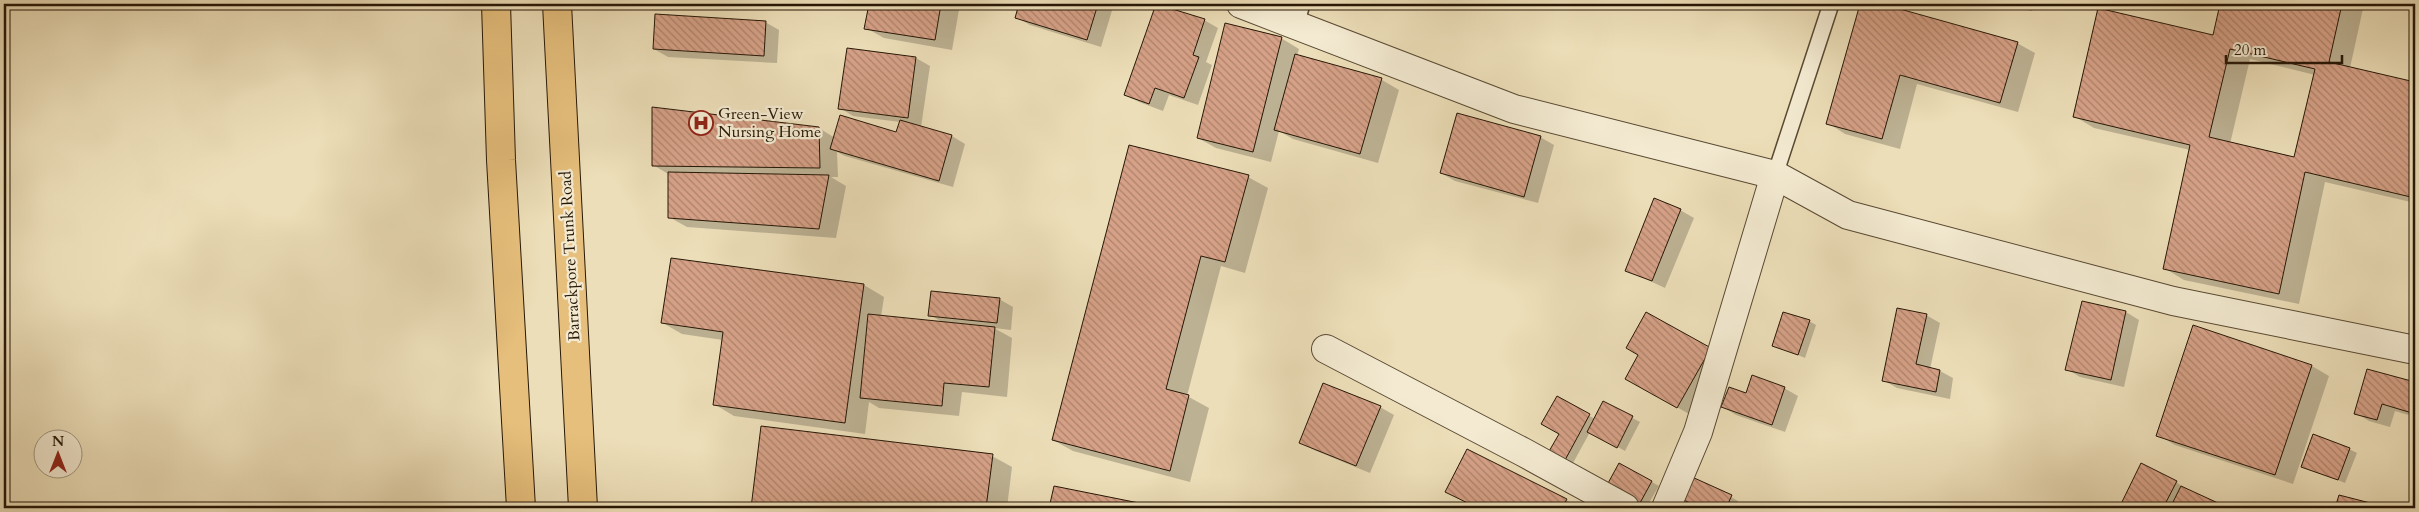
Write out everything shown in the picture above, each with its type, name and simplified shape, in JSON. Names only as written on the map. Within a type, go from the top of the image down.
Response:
[{"type":"main road","points":[[496,4],[501,160],[521,508]]},
{"type":"main road","name":"Barrackpore Trunk Road","points":[[557,4],[583,508]]},
{"type":"street","points":[[1241,4],[1299,14],[1514,109],[1775,175],[1848,215],[2173,301],[2415,350]]},
{"type":"street","points":[[1666,508],[1698,432],[1775,175]]},
{"type":"street","points":[[1326,349],[1523,452],[1624,508]]},
{"type":"lane","points":[[1775,175],[1831,4]]},
{"type":"building","points":[[869,4],[941,4],[935,40],[864,29]]},
{"type":"building","points":[[1019,4],[1098,4],[1087,40],[1015,18]]},
{"type":"building","points":[[1156,4],[1205,19],[1193,55],[1199,57],[1184,98],[1155,88],[1149,104],[1124,95]]},
{"type":"building","points":[[1860,4],[1882,4],[2018,42],[2000,103],[1900,75],[1882,139],[1826,124]]},
{"type":"building","points":[[2220,4],[2342,4],[2329,62],[2415,82],[2415,198],[2305,172],[2279,294],[2163,269],[2190,145],[2073,117],[2098,8],[2213,35]],"holes":[[[2230,49],[2315,69],[2294,157],[2209,137]]]},
{"type":"building","points":[[655,14],[766,21],[764,56],[653,49]]},
{"type":"building","points":[[1225,23],[1282,37],[1253,152],[1197,138]]},
{"type":"building","points":[[847,48],[916,57],[908,118],[838,109]]},
{"type":"building","points":[[1295,54],[1382,78],[1360,154],[1274,130]]},
{"type":"building","points":[[652,107],[819,127],[820,168],[652,166]]},
{"type":"building","points":[[1457,113],[1541,136],[1524,197],[1440,173]]},
{"type":"building","points":[[840,115],[896,132],[900,120],[952,135],[939,181],[830,149]]},
{"type":"building","points":[[1129,145],[1249,175],[1225,262],[1201,256],[1166,389],[1189,395],[1170,471],[1052,440]]},
{"type":"building","points":[[668,172],[829,175],[819,229],[668,218]]},
{"type":"building","points":[[1654,198],[1681,209],[1652,281],[1625,271]]},
{"type":"building","points":[[671,258],[864,284],[845,423],[713,405],[723,332],[661,323]]},
{"type":"building","points":[[931,291],[1000,298],[997,323],[928,316]]},
{"type":"building","points":[[2082,301],[2126,311],[2111,380],[2065,370]]},
{"type":"building","points":[[1897,308],[1927,314],[1916,364],[1940,370],[1936,392],[1882,381]]},
{"type":"building","points":[[1646,312],[1711,348],[1677,408],[1625,379],[1638,355],[1626,348]]},
{"type":"building","points":[[1783,312],[1810,320],[1798,355],[1772,346]]},
{"type":"building","points":[[868,314],[995,327],[989,387],[944,383],[942,406],[860,398]]},
{"type":"building","points":[[2193,325],[2312,365],[2275,475],[2156,436]]},
{"type":"building","points":[[2367,369],[2415,382],[2415,402],[2412,413],[2382,404],[2377,420],[2354,414]]},
{"type":"building","points":[[1752,375],[1785,387],[1772,425],[1721,407],[1729,387],[1746,393]]},
{"type":"building","points":[[1323,383],[1381,406],[1356,466],[1299,443]]},
{"type":"building","points":[[1557,396],[1590,414],[1564,462],[1548,453],[1559,434],[1541,424]]},
{"type":"building","points":[[1603,401],[1633,416],[1617,448],[1587,432]]},
{"type":"building","points":[[761,426],[993,454],[986,508],[751,508]]},
{"type":"building","points":[[2313,434],[2350,448],[2338,480],[2301,467]]},
{"type":"building","points":[[1467,449],[1567,499],[1562,508],[1478,508],[1445,492]]},
{"type":"building","points":[[1619,463],[1652,481],[1640,503],[1607,485]]},
{"type":"building","points":[[2141,463],[2177,481],[2163,508],[2119,508]]},
{"type":"building","points":[[1692,477],[1732,495],[1726,508],[1702,508],[1681,499]]},
{"type":"building","points":[[1054,486],[1164,508],[1049,508]]},
{"type":"building","points":[[2181,486],[2218,503],[2216,508],[2170,508]]},
{"type":"building","points":[[2339,495],[2378,505],[2377,508],[2335,508]]},
{"type":"place","name":"Green-View Nursing Home","points":[[701,123]]}]
